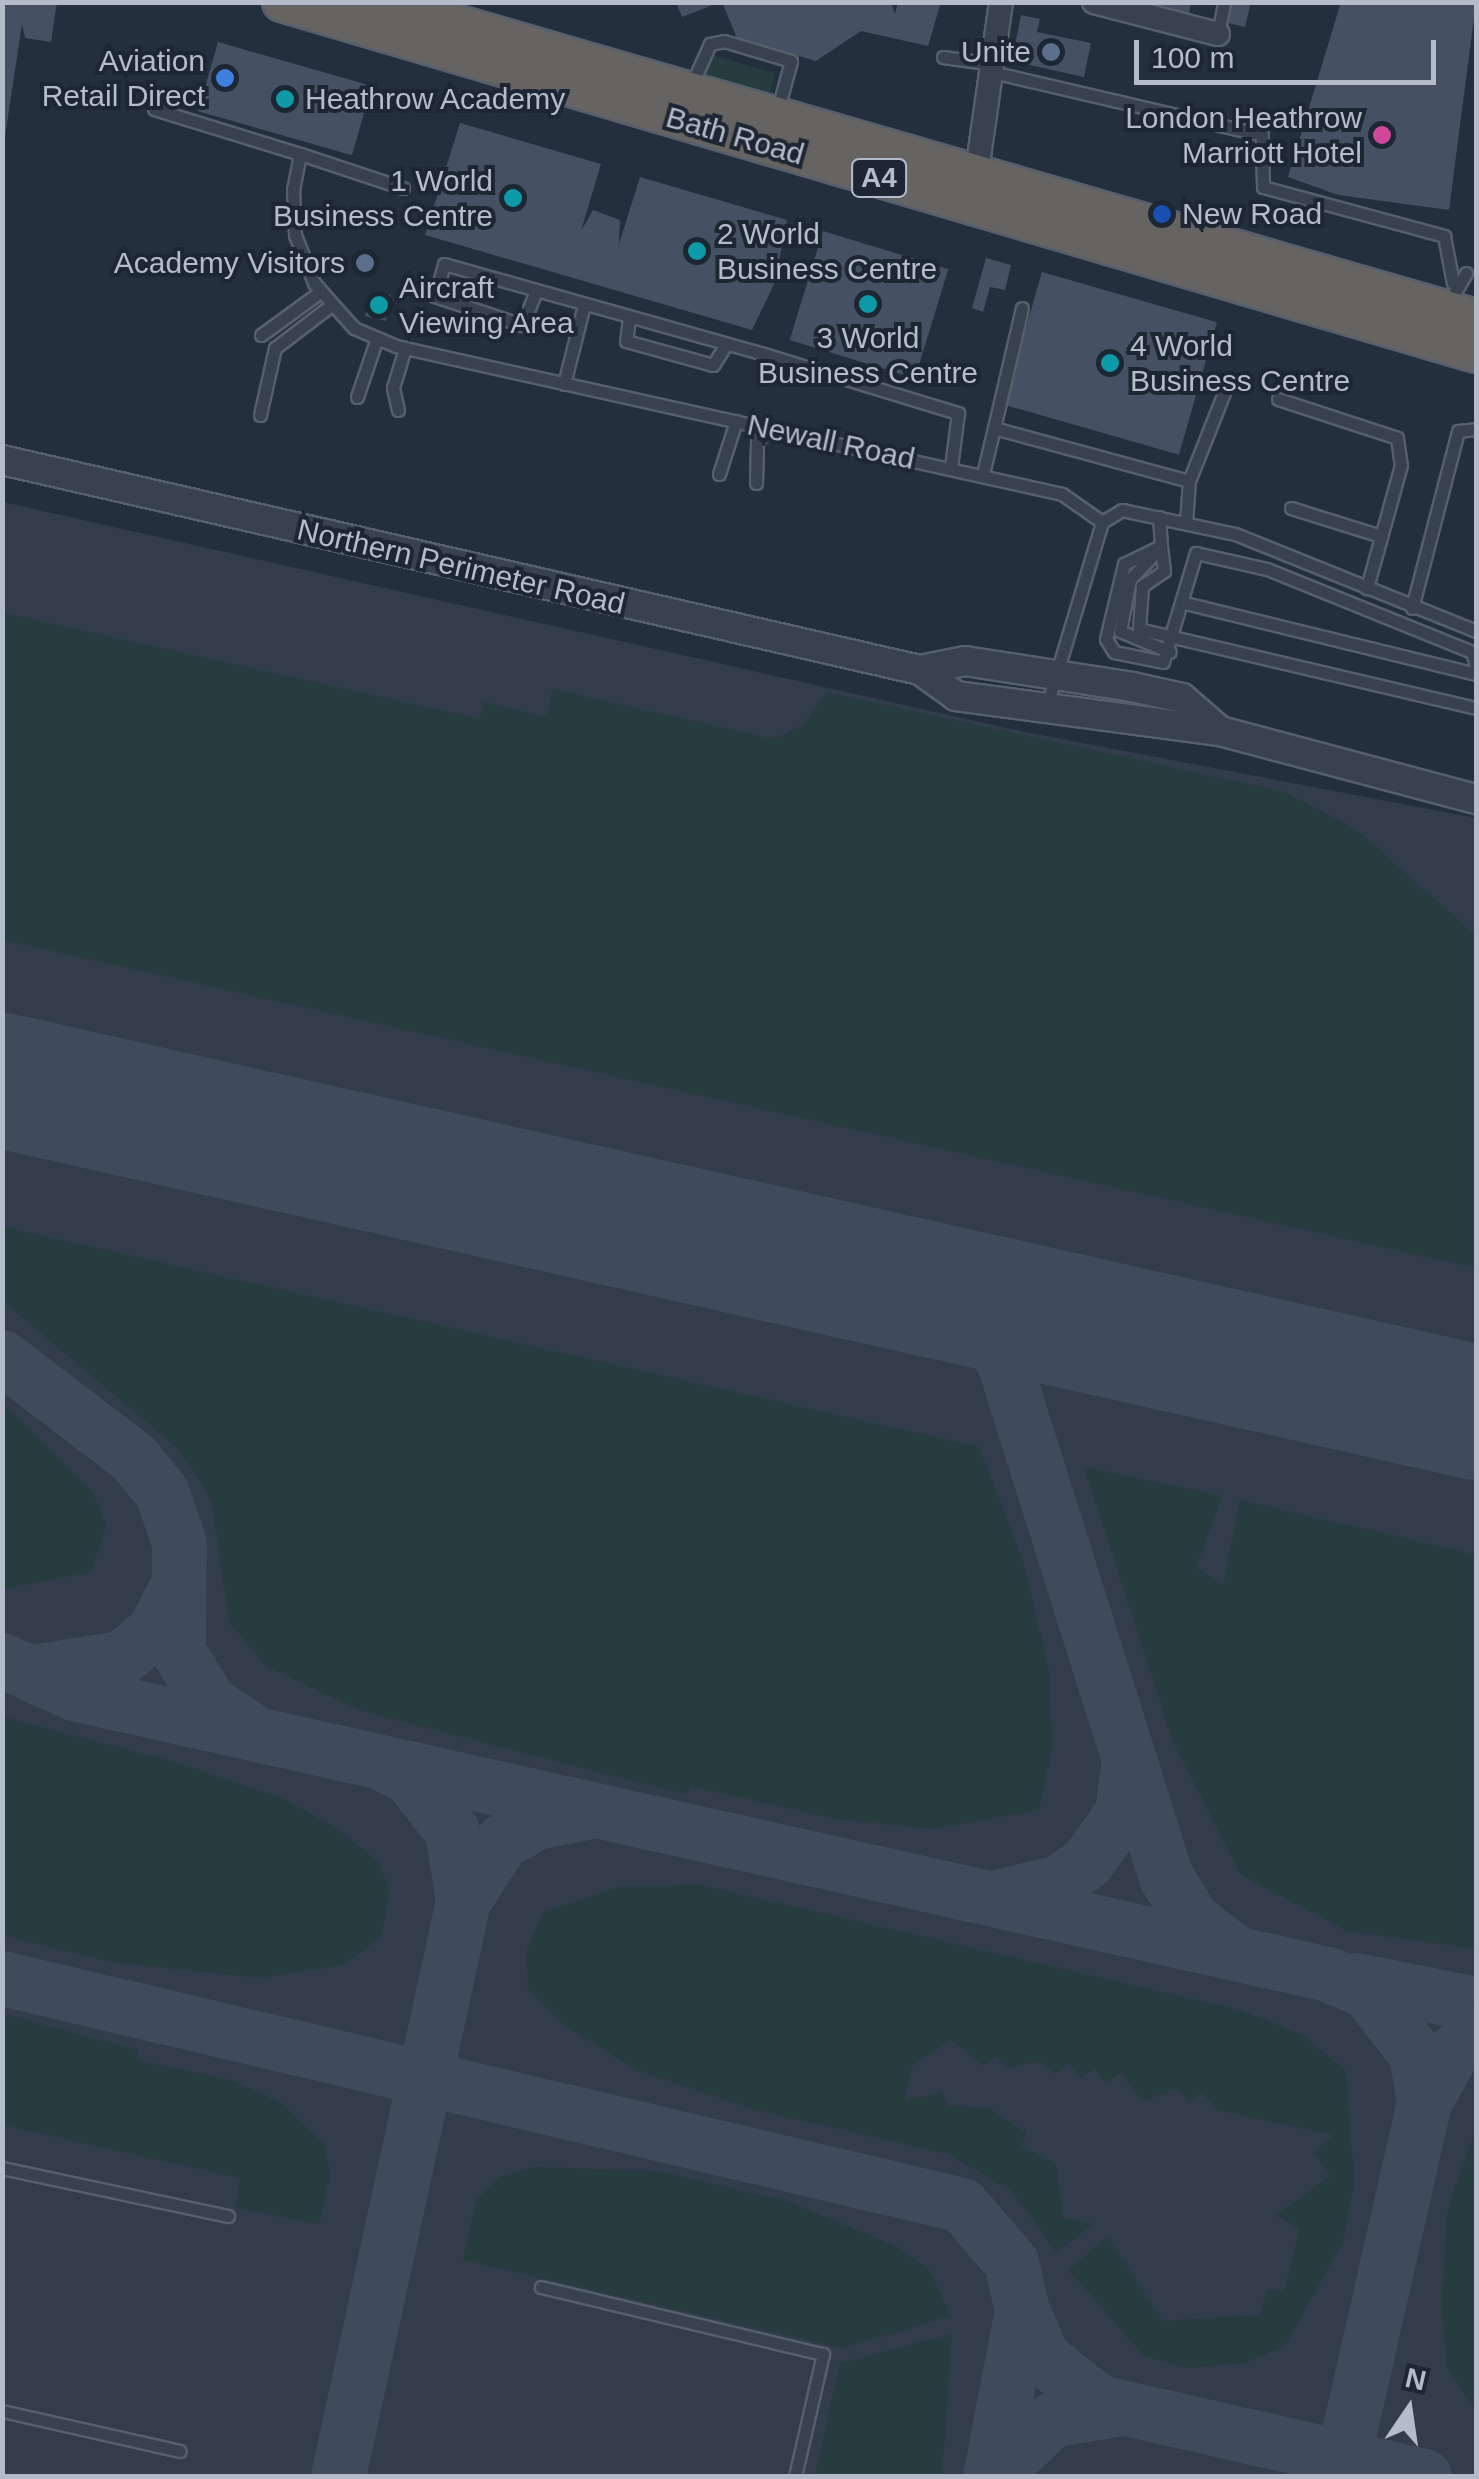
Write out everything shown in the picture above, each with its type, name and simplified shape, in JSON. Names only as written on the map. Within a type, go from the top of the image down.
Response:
[{"type":"highway","name":"Bath Road","points":[[282,2],[1476,354]]},
{"type":"highway","name":"Bath Road","points":[[379,2],[976,178],[1458,304]]},
{"type":"street","points":[[976,178],[1001,2]]},
{"type":"street","points":[[1094,2],[1122,6],[1218,34]]},
{"type":"street","name":"Northern Perimeter Road","points":[[2,460],[920,670],[956,696],[1045,712],[1220,731],[1476,799]]},
{"type":"street","name":"Northern Perimeter Road","points":[[920,670],[966,661],[1182,698],[1220,731]]},
{"type":"lane","points":[[1218,34],[1224,2]]},
{"type":"lane","points":[[686,92],[710,44],[724,41],[791,61],[775,118]]},
{"type":"lane","points":[[944,57],[1262,136],[1263,187],[1444,236],[1458,304]]},
{"type":"lane","points":[[154,109],[402,188]]},
{"type":"lane","name":"Newall Road","points":[[300,154],[294,235],[330,306],[378,338],[405,348],[1062,494],[1102,522]]},
{"type":"lane","points":[[536,291],[522,325],[438,302],[444,264],[958,412],[952,468]]},
{"type":"lane","points":[[1458,304],[1466,273]]},
{"type":"lane","points":[[261,334],[320,292]]},
{"type":"lane","points":[[564,384],[584,304]]},
{"type":"lane","points":[[260,414],[275,348],[330,306]]},
{"type":"lane","points":[[983,474],[1022,308]]},
{"type":"lane","points":[[629,318],[626,342],[713,365],[726,344]]},
{"type":"lane","points":[[356,397],[378,338]]},
{"type":"lane","points":[[398,410],[393,388],[405,348]]},
{"type":"lane","points":[[1186,523],[1188,480],[1226,385]]},
{"type":"lane","points":[[1278,399],[1398,438],[1401,464],[1367,588]]},
{"type":"lane","points":[[719,474],[736,421]]},
{"type":"lane","points":[[756,483],[757,442],[768,428]]},
{"type":"lane","points":[[994,428],[1188,480]]},
{"type":"lane","points":[[1412,608],[1458,430],[1476,429]]},
{"type":"lane","points":[[1291,508],[1381,536]]},
{"type":"lane","points":[[1045,712],[1102,522],[1122,510],[1274,547],[1412,608],[1476,631]]},
{"type":"lane","points":[[1159,517],[1164,571],[1142,586],[1134,626],[1476,708]]},
{"type":"lane","points":[[1162,546],[1124,564],[1106,639],[1114,652],[1163,662],[1176,639],[1196,553],[1267,569],[1472,652],[1476,666]]},
{"type":"lane","points":[[1185,602],[1476,674]]},
{"type":"lane","points":[[2,2168],[228,2216]]},
{"type":"lane","points":[[541,2287],[824,2354],[796,2476]]},
{"type":"lane","points":[[2,2411],[180,2451]]},
{"type":"shaded area","points":[[3,502],[1020,731],[1476,818],[1476,2476],[3,2476]]},
{"type":"green space","points":[[712,55],[775,73],[770,92],[706,74]]},
{"type":"green space","points":[[3,613],[480,719],[484,702],[547,717],[553,689],[773,739],[803,725],[827,692],[1285,792],[1357,830],[1476,936],[1476,1268],[3,940]]},
{"type":"green space","points":[[3,1227],[979,1447],[1022,1558],[1048,1666],[1052,1748],[1039,1810],[933,1829],[837,1819],[690,1786],[687,1795],[359,1710],[266,1666],[229,1622],[212,1503],[196,1474],[175,1446],[3,1301]]},
{"type":"green space","points":[[3,1403],[94,1494],[106,1527],[91,1572],[3,1589]]},
{"type":"green space","points":[[1084,1467],[1222,1496],[1196,1568],[1223,1585],[1240,1500],[1476,1555],[1476,1949],[1348,1931],[1241,1875],[1173,1741]]},
{"type":"green space","points":[[3,1717],[182,1764],[284,1799],[339,1830],[379,1863],[389,1891],[381,1937],[342,1965],[259,1978],[112,1962],[3,1935]]},
{"type":"green space","points":[[700,1885],[1240,2010],[1302,2035],[1346,2071],[1354,2181],[1343,2241],[1285,2346],[1244,2363],[1188,2368],[1144,2356],[1069,2270],[1107,2237],[1163,2321],[1260,2315],[1267,2290],[1285,2291],[1299,2229],[1276,2215],[1331,2176],[1314,2151],[1334,2135],[1218,2110],[1202,2093],[1189,2102],[1178,2088],[1143,2101],[1121,2073],[1105,2082],[1094,2068],[1081,2078],[1069,2063],[1055,2073],[1040,2061],[1007,2068],[997,2057],[983,2065],[951,2040],[912,2066],[904,2102],[941,2092],[949,2106],[989,2108],[1026,2133],[1021,2146],[1055,2163],[1064,2218],[1094,2224],[1056,2252],[1012,2191],[948,2154],[757,2110],[637,2070],[564,2025],[528,1989],[527,1949],[543,1913],[619,1887]]},
{"type":"green space","points":[[3,2014],[138,2050],[137,2060],[233,2081],[281,2103],[325,2145],[330,2175],[319,2224],[236,2208],[240,2178],[3,2125]]},
{"type":"green space","points":[[1476,2129],[1476,2410],[1448,2370],[1441,2306],[1448,2209]]},
{"type":"green space","points":[[533,2167],[657,2171],[787,2201],[897,2247],[930,2271],[950,2316],[843,2348],[463,2260],[476,2200],[498,2178]]},
{"type":"green space","points":[[952,2334],[942,2476],[815,2476],[840,2363]]},
{"type":"building","points":[[2,2],[57,2],[51,42],[25,38],[22,24],[5,136]]},
{"type":"building","points":[[676,2],[718,2],[718,3],[682,17]]},
{"type":"building","points":[[722,2],[891,2],[895,14],[898,2],[941,2],[928,46],[861,31],[816,61],[737,38]]},
{"type":"building","points":[[1152,2],[1191,2],[1189,14],[1152,6]]},
{"type":"building","points":[[1232,2],[1251,2],[1245,27],[1228,23]]},
{"type":"building","name":"London Heathrow Marriott Hotel","points":[[1341,2],[1476,2],[1449,210],[1338,195],[1288,177]]},
{"type":"building","name":"Unite","points":[[1021,15],[1040,19],[1037,32],[1091,43],[1084,77],[1012,61]]},
{"type":"building","name":"Heathrow Academy","points":[[218,42],[372,86],[352,155],[198,111]]},
{"type":"building","points":[[460,123],[601,164],[581,231],[593,210],[620,220],[619,244],[640,177],[787,220],[775,282],[752,330],[425,235]]},
{"type":"building","name":"3 World Business Centre","points":[[823,231],[948,269],[915,378],[790,340]]},
{"type":"building","points":[[986,258],[1011,265],[1005,290],[990,287],[983,312],[972,308]]},
{"type":"building","name":"4 World Business Centre","points":[[1042,272],[1217,322],[1179,455],[1004,405]]},
{"type":"building","name":"Aircraft Viewing Area","points":[[375,291],[391,295],[386,321],[365,316]]},
{"type":"taxiway","points":[[925,1288],[980,1325],[1004,1363],[1166,1877],[1192,1919],[1233,1951]]},
{"type":"taxiway","points":[[2,1357],[134,1458],[162,1493],[179,1543],[178,1651],[209,1702],[249,1729]]},
{"type":"taxiway","points":[[38,1671],[121,1658],[154,1631],[174,1592]]},
{"type":"taxiway","points":[[2,1660],[73,1693],[1328,1974],[1367,1991],[1416,2054],[1424,2102],[1339,2476]]},
{"type":"taxiway","points":[[996,1897],[1059,1882],[1087,1862],[1122,1812],[1129,1760]]},
{"type":"taxiway","points":[[338,2476],[463,1901],[452,1831],[409,1777],[387,1766]]},
{"type":"taxiway","points":[[463,1901],[501,1842],[536,1822],[586,1812]]},
{"type":"taxiway","points":[[2,1978],[962,2205],[1011,2262],[1022,2310],[990,2476]]},
{"type":"taxiway","points":[[1356,1980],[1476,2004]]},
{"type":"taxiway","points":[[1424,2102],[1451,2054],[1476,2032]]},
{"type":"taxiway","points":[[1022,2310],[1043,2358],[1099,2402],[1424,2476]]},
{"type":"taxiway","points":[[993,2476],[1051,2420],[1121,2408]]},
{"type":"runway","points":[[2,1080],[1476,1412]]},
{"type":"place","name":"Unite","points":[[1051,52]]},
{"type":"place","name":"Aviation Retail Direct","points":[[225,78]]},
{"type":"place","name":"Heathrow Academy","points":[[285,99]]},
{"type":"place","name":"London Heathrow Marriott Hotel","points":[[1382,135]]},
{"type":"place","name":"1 World Business Centre","points":[[513,198]]},
{"type":"place","name":"New Road","points":[[1162,214]]},
{"type":"place","name":"2 World Business Centre","points":[[697,251]]},
{"type":"place","name":"Academy Visitors","points":[[365,263]]},
{"type":"place","name":"3 World Business Centre","points":[[868,304]]},
{"type":"place","name":"Aircraft Viewing Area","points":[[379,305]]},
{"type":"place","name":"4 World Business Centre","points":[[1110,363]]}]
